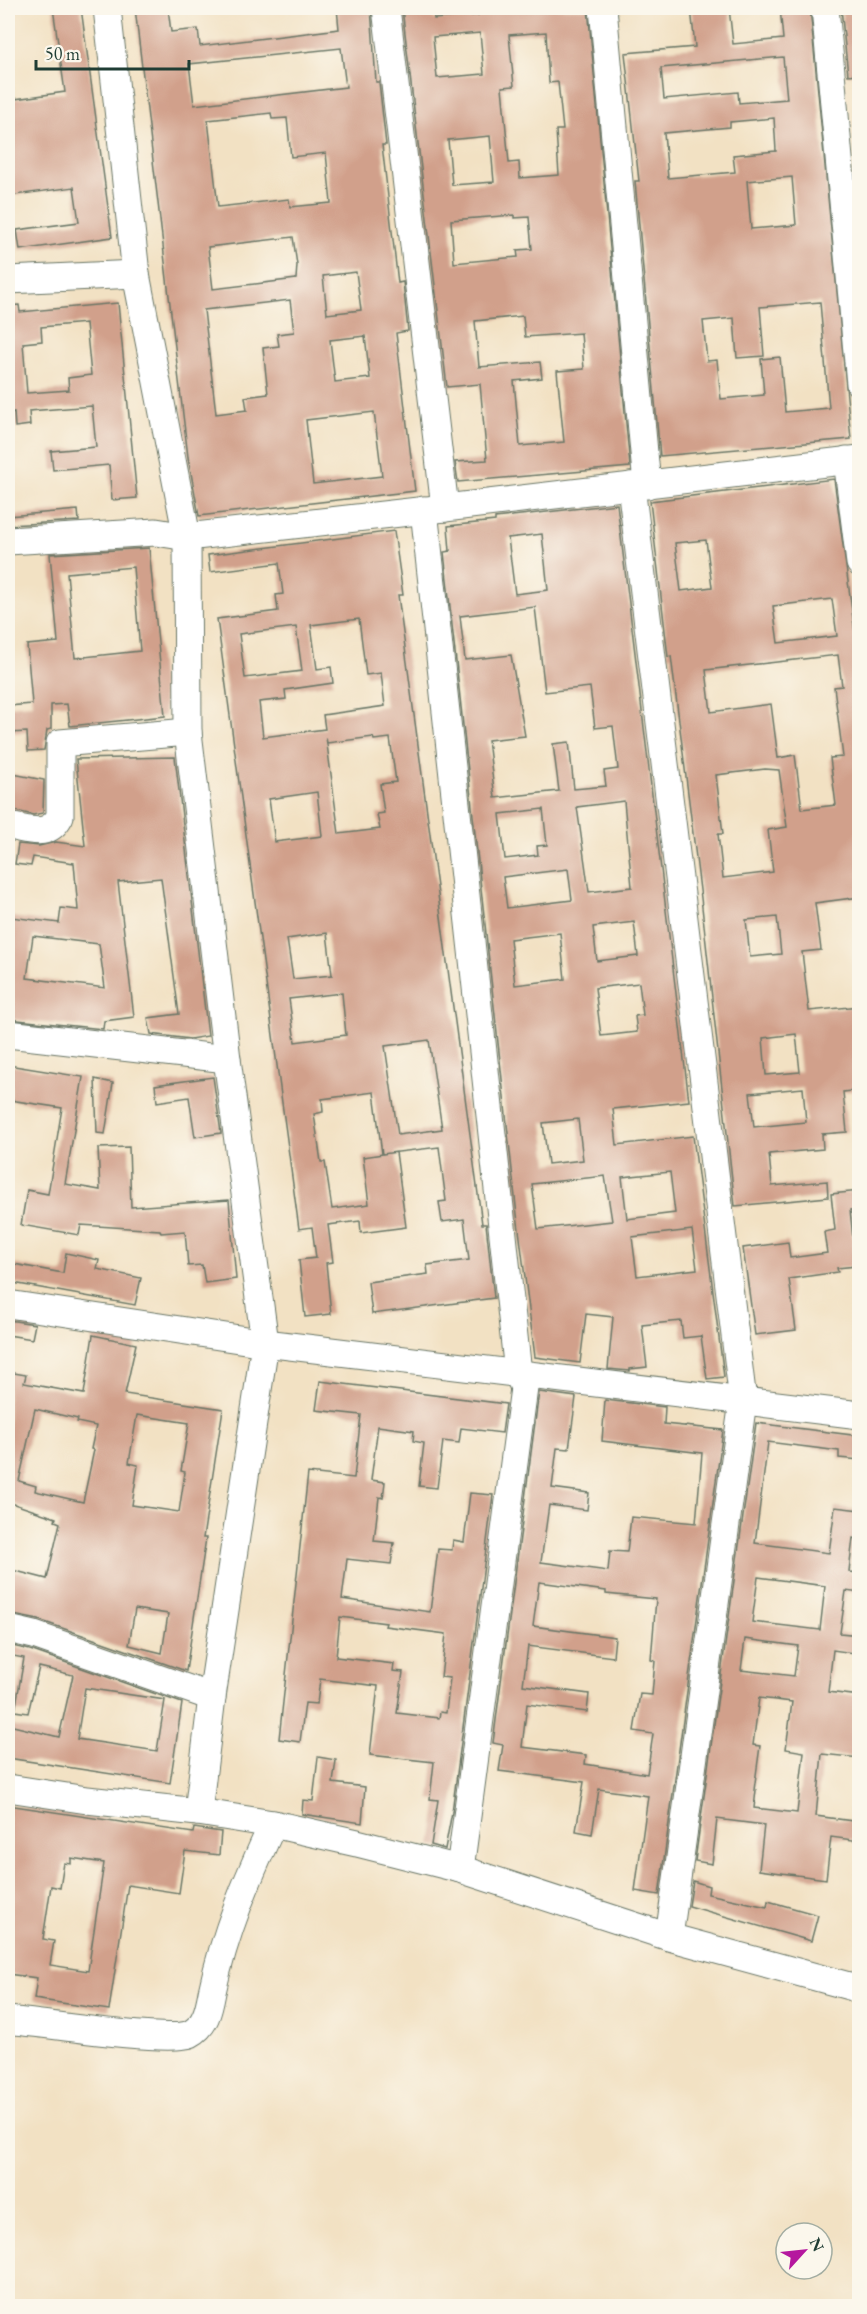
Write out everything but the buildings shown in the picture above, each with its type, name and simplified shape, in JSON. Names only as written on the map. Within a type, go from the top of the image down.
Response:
[{"type":"street","points":[[107,8],[136,274],[187,537],[188,732],[227,1059],[265,1343],[212,1697],[198,1812]]},
{"type":"street","points":[[386,8],[518,1373],[524,1388],[460,1869]]},
{"type":"street","points":[[603,8],[639,485],[742,1401],[669,1937]]},
{"type":"street","points":[[825,8],[860,384]]},
{"type":"street","points":[[8,280],[136,274]]},
{"type":"street","points":[[8,541],[156,532],[187,537],[853,459],[860,563]]},
{"type":"street","points":[[8,826],[45,831],[55,826],[60,816],[60,743],[188,732]]},
{"type":"street","points":[[8,1034],[227,1059]]},
{"type":"street","points":[[8,1304],[265,1343],[860,1415]]},
{"type":"street","points":[[8,1629],[34,1635],[212,1697]]},
{"type":"street","points":[[8,1788],[273,1824],[460,1869],[669,1937],[860,1989]]},
{"type":"street","points":[[8,2020],[152,2035],[188,2035],[202,2025],[210,2003],[220,1957],[241,1893],[273,1824]]}]
